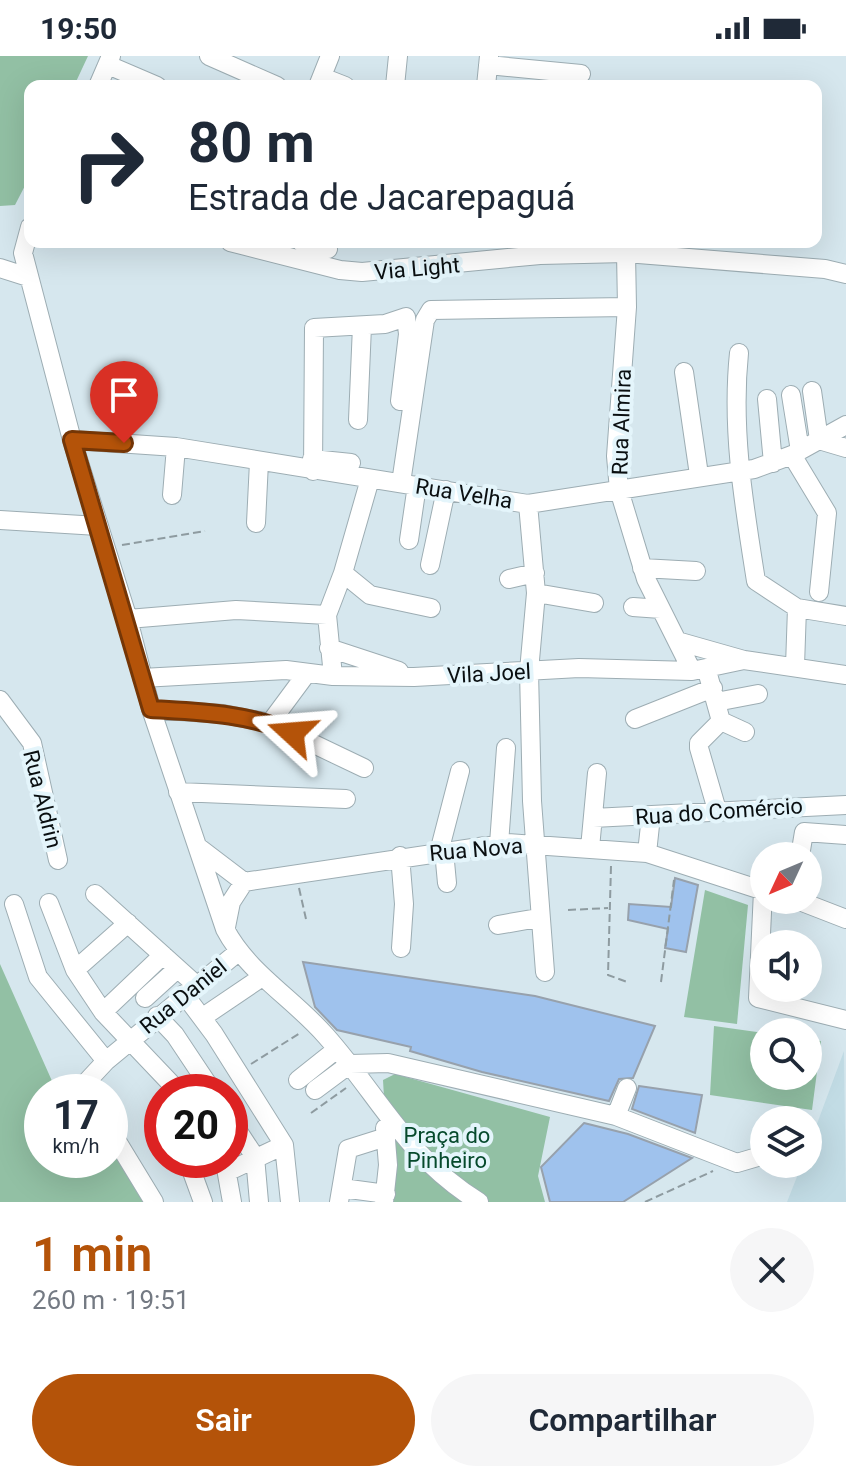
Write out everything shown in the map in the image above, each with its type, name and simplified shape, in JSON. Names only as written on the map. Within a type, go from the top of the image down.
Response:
[{"type":"street","points":[[209,56],[263,80]]},
{"type":"street","points":[[320,80],[330,56]]},
{"type":"street","points":[[396,80],[398,56]]},
{"type":"street","points":[[486,80],[488,60],[581,74]]},
{"type":"street","points":[[101,80],[110,61],[134,80]]},
{"type":"street","points":[[24,242],[28,277],[72,440],[128,619],[151,709],[225,929],[238,952],[315,1024],[337,1049],[383,1113],[442,1176],[479,1202]]},
{"type":"street","name":"Via Light","points":[[266,248],[340,270],[362,272],[540,255],[626,253],[825,269],[846,274]]},
{"type":"street","name":"Rua Almira","points":[[626,253],[627,307],[616,456],[619,490],[642,568],[677,641],[710,691]]},
{"type":"street","points":[[0,268],[28,277]]},
{"type":"street","points":[[351,463],[312,465],[312,330],[319,325],[362,326],[427,313],[437,307],[627,307]]},
{"type":"street","points":[[409,540],[409,484],[427,313]]},
{"type":"street","points":[[400,401],[408,334],[406,317]]},
{"type":"street","points":[[358,420],[362,326]]},
{"type":"street","points":[[739,353],[735,385],[739,471],[756,581],[797,608],[846,616]]},
{"type":"street","points":[[684,372],[699,475]]},
{"type":"street","points":[[812,391],[819,440],[846,448]]},
{"type":"street","points":[[791,395],[796,453],[827,513],[819,592]]},
{"type":"street","points":[[767,399],[773,463]]},
{"type":"street","name":"Rua Velha","points":[[72,440],[176,447],[259,462],[312,465],[370,479],[528,504],[773,463],[846,425]]},
{"type":"street","points":[[172,495],[176,447]]},
{"type":"street","points":[[256,523],[259,462]]},
{"type":"street","points":[[333,676],[327,615],[343,573],[370,479]]},
{"type":"street","points":[[430,565],[446,490]]},
{"type":"street","points":[[528,504],[536,593],[529,671],[531,754],[538,918],[545,972]]},
{"type":"street","points":[[827,513],[846,517]]},
{"type":"street","points":[[0,520],[98,526]]},
{"type":"street","points":[[642,568],[696,571]]},
{"type":"street","points":[[343,573],[370,595],[431,608]]},
{"type":"street","points":[[509,579],[535,573]]},
{"type":"street","points":[[536,593],[594,603]]},
{"type":"street","points":[[633,607],[661,609]]},
{"type":"street","points":[[795,666],[797,608]]},
{"type":"street","points":[[128,619],[236,610],[327,615]]},
{"type":"street","points":[[677,641],[744,660],[846,675]]},
{"type":"street","points":[[329,648],[414,677]]},
{"type":"street","points":[[635,719],[710,691],[744,660]]},
{"type":"street","name":"Vila Joel","points":[[142,678],[286,670],[333,676],[414,677],[579,668],[710,691]]},
{"type":"street","points":[[270,723],[307,673]]},
{"type":"street","points":[[710,691],[758,694]]},
{"type":"street","points":[[710,691],[745,732]]},
{"type":"street","points":[[710,691],[699,745],[717,810]]},
{"type":"street","name":"Rua Aldrin","points":[[0,700],[32,743],[58,860]]},
{"type":"street","points":[[151,709],[223,714],[270,723],[364,768]]},
{"type":"street","points":[[499,844],[502,741],[531,754]]},
{"type":"street","points":[[447,883],[442,851],[460,771]]},
{"type":"street","points":[[590,848],[597,773]]},
{"type":"street","points":[[178,792],[346,799]]},
{"type":"street","points":[[802,842],[803,805]]},
{"type":"street","name":"Rua do Comércio","points":[[593,818],[846,805]]},
{"type":"street","points":[[647,853],[651,816]]},
{"type":"street","points":[[804,832],[846,835]]},
{"type":"street","name":"Rua Nova","points":[[244,882],[400,856],[499,844],[535,844],[647,853],[750,886]]},
{"type":"street","points":[[196,845],[244,882],[231,902],[225,929]]},
{"type":"street","points":[[400,856],[404,904],[401,948]]},
{"type":"street","points":[[95,894],[177,969],[233,1074]]},
{"type":"street","points":[[49,903],[75,970],[103,1012],[162,1074]]},
{"type":"street","points":[[14,904],[38,977],[106,1061]]},
{"type":"street","points":[[822,910],[846,919]]},
{"type":"street","points":[[762,914],[757,996],[764,1002],[846,1020]]},
{"type":"street","points":[[498,925],[538,918]]},
{"type":"street","points":[[75,970],[128,923]]},
{"type":"street","name":"Rua Daniel","points":[[94,1074],[157,1016],[238,952]]},
{"type":"street","points":[[103,1012],[163,955]]},
{"type":"street","points":[[145,998],[177,969]]},
{"type":"street","points":[[203,1017],[262,977]]},
{"type":"street","points":[[157,1016],[175,1035],[201,1074]]},
{"type":"street","points":[[298,1080],[337,1049]]},
{"type":"street","points":[[315,1090],[358,1076],[378,1063],[442,1074],[616,1116],[737,1163],[750,1159]]},
{"type":"street","points":[[616,1116],[627,1088]]},
{"type":"street","points":[[248,1096],[284,1145],[290,1202]]},
{"type":"street","points":[[383,1113],[386,1137],[385,1198],[340,1195],[350,1147],[386,1137]]},
{"type":"street","points":[[248,1159],[284,1145]]},
{"type":"street","points":[[248,1146],[255,1157],[259,1202]]},
{"type":"street","points":[[128,1159],[154,1202]]},
{"type":"street","points":[[194,1178],[203,1202]]},
{"type":"street","points":[[211,1202],[232,1201],[228,1178]]},
{"type":"path","points":[[105,549],[205,531]]},
{"type":"path","points":[[612,849],[608,975],[627,982]]},
{"type":"path","points":[[661,982],[676,862]]},
{"type":"path","points":[[296,875],[306,919]]},
{"type":"path","points":[[568,910],[609,908]]},
{"type":"path","points":[[248,1075],[315,1024]]},
{"type":"path","points":[[311,1113],[358,1076]]},
{"type":"path","points":[[645,1202],[700,1175],[737,1163]]},
{"type":"shaded area","points":[[844,1051],[846,1202],[787,1202],[796,1178],[822,1178],[822,1110]]},
{"type":"green space","points":[[0,56],[88,56],[77,80],[24,80],[24,188],[15,205],[0,206]]},
{"type":"green space","points":[[705,890],[748,905],[737,1024],[684,1017]]},
{"type":"green space","points":[[0,964],[49,1074],[24,1074],[24,1178],[128,1178],[128,1174],[143,1202],[0,1202]]},
{"type":"green space","points":[[714,1026],[750,1031],[750,1090],[815,1090],[813,1106],[785,1106],[710,1095]]},
{"type":"green space","name":"Praça do Pinheiro","points":[[395,1074],[550,1117],[538,1176],[545,1202],[390,1202],[383,1080]]},
{"type":"building","points":[[675,878],[698,885],[686,952],[665,948],[668,929],[628,920],[629,904],[671,907]]},
{"type":"building","points":[[303,962],[535,996],[655,1026],[633,1078],[619,1079],[609,1101],[482,1072],[410,1051],[411,1047],[337,1030],[315,1007]]},
{"type":"building","points":[[639,1086],[702,1095],[695,1133],[632,1109]]},
{"type":"building","points":[[584,1123],[628,1134],[692,1158],[623,1202],[550,1202],[541,1167]]},
{"type":"route","points":[[124,443],[72,440],[128,619],[151,709],[223,714],[270,723],[292,733]]}]
